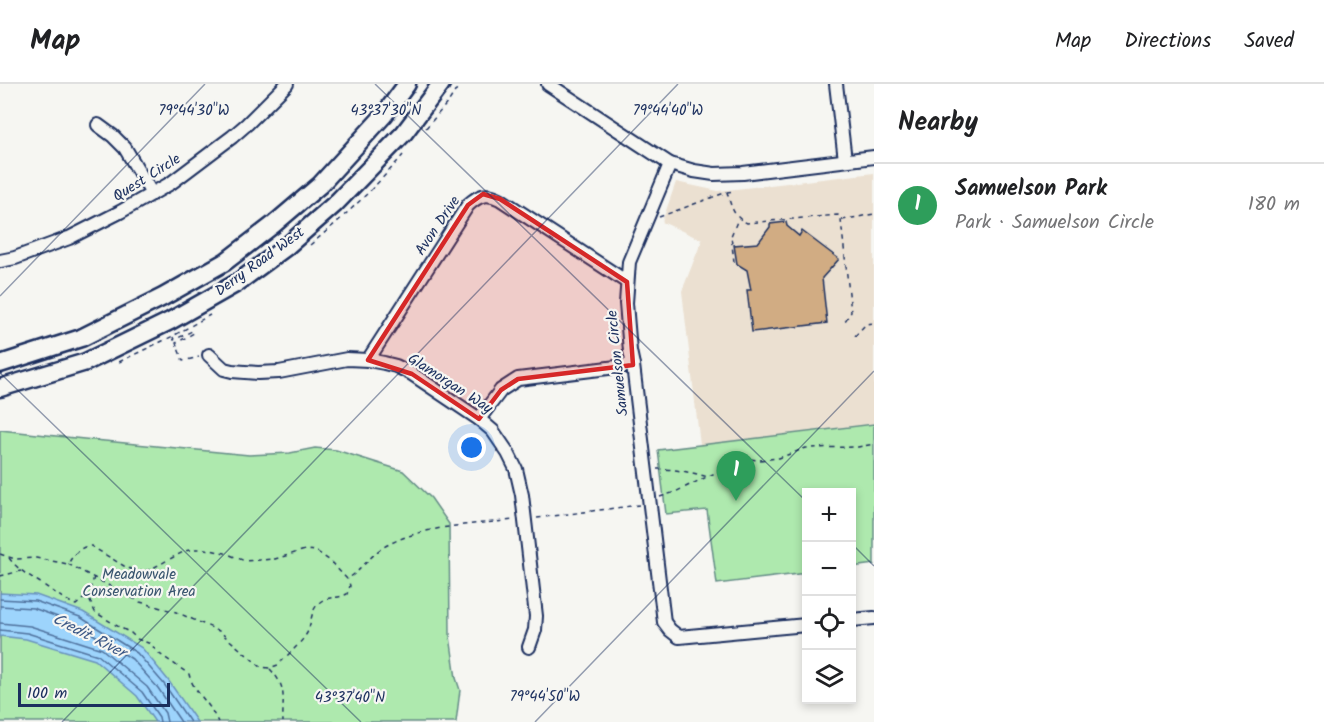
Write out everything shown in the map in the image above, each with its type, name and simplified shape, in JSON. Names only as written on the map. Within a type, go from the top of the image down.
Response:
[{"type":"main road","name":"Derry Road West","points":[[0,364],[81,338],[163,297],[225,262],[320,185],[384,116],[407,84]]},
{"type":"main road","name":"Derry Road West","points":[[0,387],[86,362],[170,321],[237,283],[286,247],[335,204],[404,133],[441,84]]},
{"type":"street","name":"Quest Circle","points":[[0,261],[15,258],[69,238],[171,183],[232,137],[287,84]]},
{"type":"street","points":[[548,84],[670,165],[694,171],[731,174],[874,157]]},
{"type":"street","points":[[836,84],[845,160]]},
{"type":"street","points":[[98,125],[125,148],[152,194]]},
{"type":"street","name":"Samuelson Circle","points":[[670,165],[629,262],[626,303],[664,622],[679,637],[802,625]]},
{"type":"street","name":"Avon Drive","points":[[368,360],[468,205],[483,194],[493,195],[500,199],[627,282]]},
{"type":"street","name":"Glamorgan Way","points":[[209,355],[224,369],[258,373],[279,372],[347,359],[368,360],[396,366],[412,374],[493,431],[516,469],[522,495],[536,616],[535,630],[529,647]]},
{"type":"street","points":[[479,419],[501,390],[518,379],[633,365]]},
{"type":"street","points":[[856,620],[874,618]]},
{"type":"path","points":[[646,221],[735,191]]},
{"type":"path","points":[[727,192],[732,210],[738,218],[747,223],[838,215],[841,220],[851,312],[843,324]]},
{"type":"path","points":[[841,220],[874,214]]},
{"type":"path","points":[[734,262],[731,236],[738,218]]},
{"type":"path","points":[[855,336],[866,324],[874,323]]},
{"type":"path","points":[[172,336],[174,340],[192,331],[194,333],[176,343],[183,361],[209,355]]},
{"type":"path","points":[[655,499],[748,459],[779,458],[806,448],[858,447],[874,444]]},
{"type":"path","points":[[645,470],[671,469],[709,477]]},
{"type":"path","points":[[532,518],[643,505]]},
{"type":"path","points":[[347,579],[357,573],[372,556],[402,538],[447,527],[519,520]]},
{"type":"path","points":[[0,554],[15,560],[50,559],[68,564],[140,602],[176,612],[219,631],[257,664],[265,668],[278,665],[304,638],[309,630],[315,607],[320,602],[347,594],[350,586],[347,579],[329,560],[316,551],[305,550],[275,560],[245,561],[225,553],[194,549],[185,551],[149,570],[137,572],[94,547],[87,546],[72,557],[68,564]]},
{"type":"path","points":[[9,558],[21,571],[69,602],[76,605],[83,599],[89,599]]},
{"type":"path","points":[[0,576],[21,571]]},
{"type":"path","points":[[94,577],[89,599],[95,612],[131,633],[137,639],[151,644],[158,653],[189,674],[191,682],[218,722]]},
{"type":"path","points":[[270,668],[283,691],[283,722]]},
{"type":"highlighted area","points":[[483,194],[500,199],[627,282],[633,365],[518,379],[501,390],[479,419],[412,374],[368,360],[468,205]]},
{"type":"shaded area","points":[[874,173],[874,424],[700,445],[682,291],[702,240],[662,222],[676,182],[718,191]]},
{"type":"green space","points":[[874,424],[874,564],[856,566],[856,488],[802,488],[802,573],[717,584],[707,510],[666,514],[658,450]]},
{"type":"green space","name":"Meadowvale Conservation Area","points":[[0,430],[249,455],[290,453],[315,448],[336,450],[403,471],[431,498],[449,524],[450,636],[460,690],[456,722],[0,722]]},
{"type":"water","name":"Credit River","points":[[0,593],[36,595],[83,612],[142,648],[197,722],[155,722],[137,696],[95,660],[26,639],[0,636]]},
{"type":"building","points":[[786,222],[787,226],[799,236],[802,231],[839,259],[822,278],[827,323],[752,332],[747,290],[751,290],[747,270],[737,264],[734,245],[758,243],[770,224]]},
{"type":"place","name":"Samuelson Park","points":[[736,501]]}]
